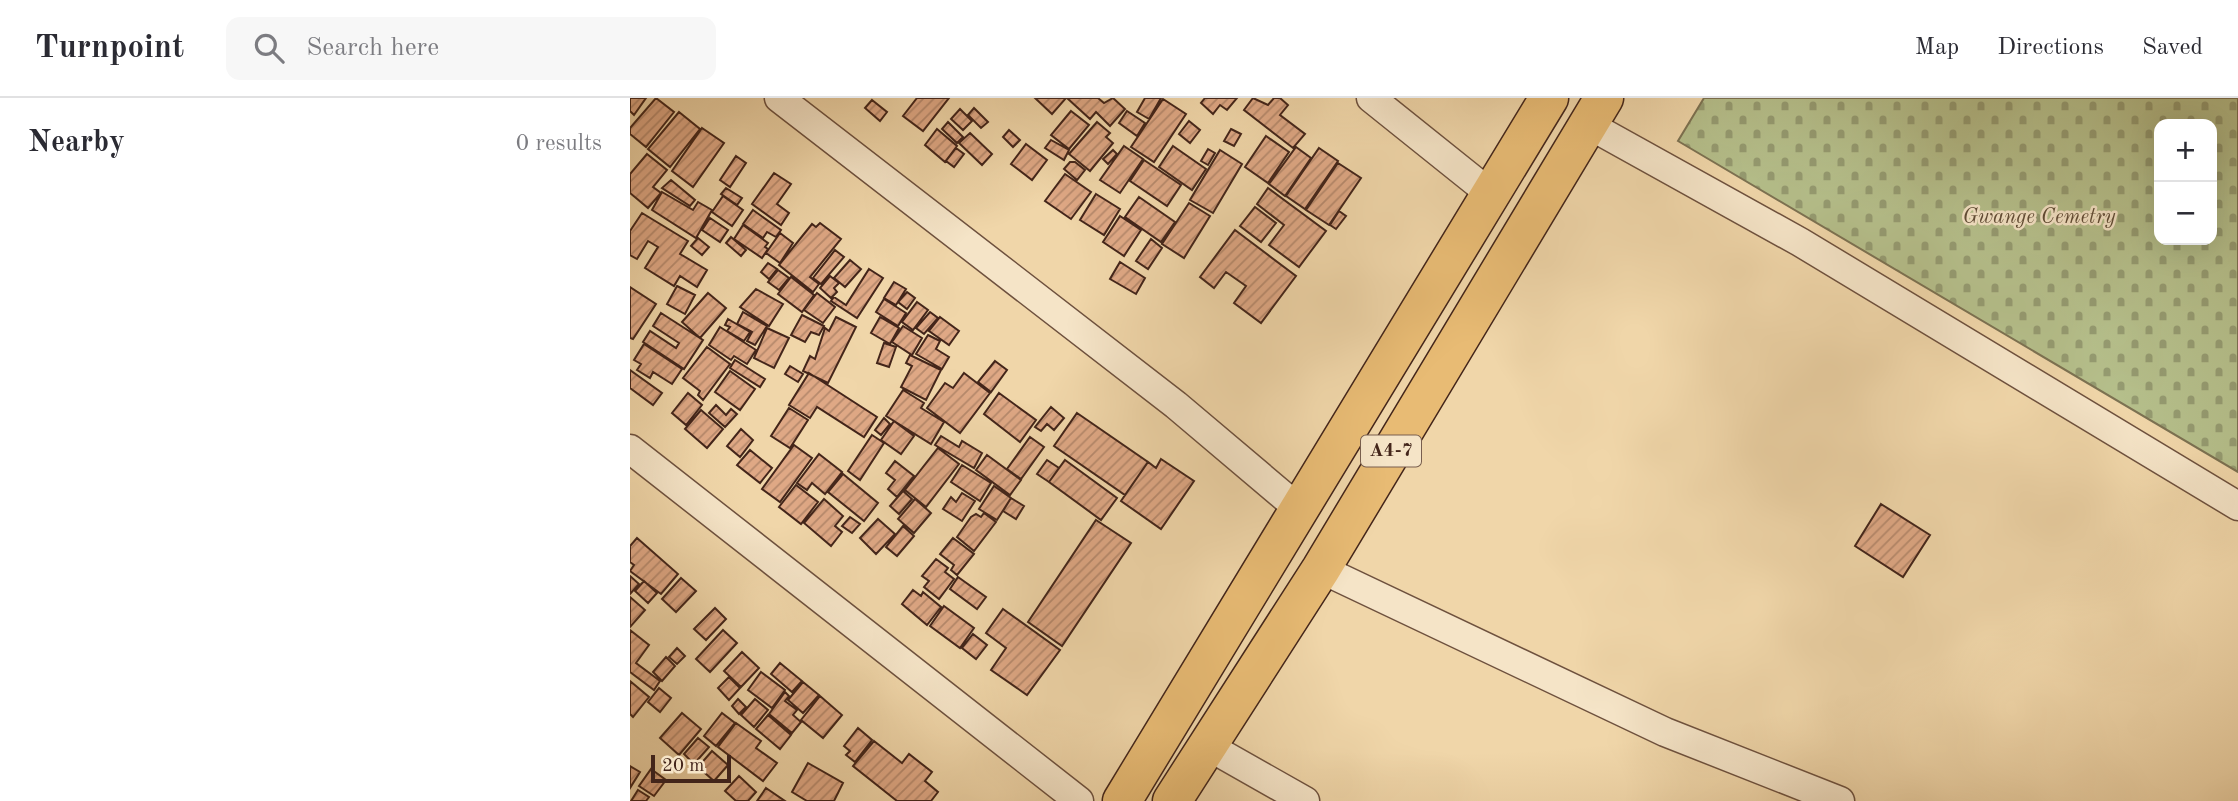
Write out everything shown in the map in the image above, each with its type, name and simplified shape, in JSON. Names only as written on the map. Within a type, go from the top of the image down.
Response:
[{"type":"highway","name":"A4-7","points":[[1122,801],[1299,509],[1357,420],[1549,98]]},
{"type":"highway","name":"A4-7","points":[[1172,801],[1321,569],[1597,111]]},
{"type":"street","points":[[779,98],[1177,405],[1299,509]]},
{"type":"street","points":[[1371,98],[1492,195]]},
{"type":"street","points":[[1597,111],[1800,242],[2238,506]]},
{"type":"street","points":[[630,449],[1079,801]]},
{"type":"street","points":[[1321,569],[1665,732],[1840,801]]},
{"type":"street","points":[[1206,745],[1305,801]]},
{"type":"green space","name":"Gwange Cemetry","points":[[1704,98],[2238,98],[2238,472],[1678,141]]},
{"type":"building","points":[[630,98],[646,98],[634,115],[630,111]]},
{"type":"building","points":[[656,98],[674,112],[646,147],[630,134],[630,128]]},
{"type":"building","points":[[917,98],[949,98],[923,131],[903,116]]},
{"type":"building","points":[[1035,98],[1066,98],[1052,114]]},
{"type":"building","points":[[1067,98],[1098,98],[1104,103],[1113,98],[1125,109],[1110,126],[1096,112],[1090,119]]},
{"type":"building","points":[[1145,98],[1161,98],[1149,119],[1137,112]]},
{"type":"building","points":[[1205,98],[1237,98],[1227,110],[1220,105],[1213,114],[1201,103]]},
{"type":"building","points":[[1253,98],[1268,105],[1274,98],[1280,98],[1288,105],[1280,115],[1305,134],[1293,148],[1244,110]]},
{"type":"building","points":[[1163,99],[1186,114],[1154,162],[1131,147]]},
{"type":"building","points":[[872,100],[887,112],[880,121],[865,108]]},
{"type":"building","points":[[974,108],[988,122],[981,128],[968,115]]},
{"type":"building","points":[[960,109],[972,121],[963,130],[951,119]]},
{"type":"building","points":[[1071,111],[1089,125],[1069,149],[1051,135]]},
{"type":"building","points":[[1127,111],[1145,123],[1137,136],[1119,123]]},
{"type":"building","points":[[679,112],[700,129],[670,167],[648,149]]},
{"type":"building","points":[[1189,121],[1200,130],[1190,143],[1179,134]]},
{"type":"building","points":[[948,122],[963,137],[957,143],[942,129]]},
{"type":"building","points":[[1097,122],[1110,133],[1106,137],[1113,143],[1090,171],[1069,154]]},
{"type":"building","points":[[702,128],[724,143],[693,187],[672,171]]},
{"type":"building","points":[[937,129],[957,146],[945,162],[925,145]]},
{"type":"building","points":[[1231,129],[1241,134],[1234,146],[1224,141]]},
{"type":"building","points":[[1009,130],[1020,140],[1013,147],[1003,137]]},
{"type":"building","points":[[970,133],[992,154],[982,165],[959,143]]},
{"type":"building","points":[[1266,136],[1289,152],[1268,183],[1245,167]]},
{"type":"building","points":[[1051,140],[1069,150],[1064,160],[1045,148]]},
{"type":"building","points":[[1026,144],[1047,160],[1032,180],[1011,164]]},
{"type":"building","points":[[1124,146],[1143,159],[1120,193],[1100,180]]},
{"type":"building","points":[[1173,146],[1206,169],[1192,190],[1159,167]]},
{"type":"building","points":[[1296,147],[1311,158],[1285,196],[1269,184]]},
{"type":"building","points":[[956,148],[964,154],[954,167],[946,161]]},
{"type":"building","points":[[1319,148],[1338,161],[1305,209],[1286,196]]},
{"type":"building","points":[[1208,149],[1215,153],[1208,165],[1201,161]]},
{"type":"building","points":[[1113,150],[1117,154],[1108,164],[1103,159]]},
{"type":"building","points":[[1220,150],[1242,164],[1213,213],[1190,200]]},
{"type":"building","points":[[647,154],[667,170],[653,187],[661,193],[648,208],[630,193],[630,174]]},
{"type":"building","points":[[736,156],[746,163],[730,187],[720,180]]},
{"type":"building","points":[[1144,160],[1181,185],[1167,206],[1130,181]]},
{"type":"building","points":[[1070,162],[1075,162],[1085,170],[1077,180],[1064,169]]},
{"type":"building","points":[[1338,163],[1361,178],[1329,225],[1306,210]]},
{"type":"building","points":[[774,173],[791,184],[777,204],[789,213],[781,225],[752,204]]},
{"type":"building","points":[[1065,174],[1091,192],[1071,219],[1045,201]]},
{"type":"building","points":[[671,180],[695,200],[690,206],[662,188]]},
{"type":"building","points":[[726,188],[742,198],[737,205],[721,194]]},
{"type":"building","points":[[1268,188],[1326,231],[1299,267],[1269,245],[1284,225],[1257,204]]},
{"type":"building","points":[[662,192],[693,210],[698,202],[712,210],[696,238],[652,210]]},
{"type":"building","points":[[1096,194],[1120,209],[1104,235],[1080,220]]},
{"type":"building","points":[[723,196],[743,210],[732,226],[712,212]]},
{"type":"building","points":[[1139,197],[1175,222],[1161,242],[1125,217]]},
{"type":"building","points":[[1189,203],[1210,216],[1184,258],[1162,244]]},
{"type":"building","points":[[1255,207],[1276,223],[1261,242],[1240,226]]},
{"type":"building","points":[[753,210],[781,230],[776,237],[767,232],[763,238],[743,224]]},
{"type":"building","points":[[1339,211],[1346,216],[1336,229],[1330,225]]},
{"type":"building","points":[[642,213],[688,241],[680,254],[707,270],[697,287],[680,276],[674,286],[645,268],[658,247],[648,241],[637,259],[630,255],[630,231]]},
{"type":"building","points":[[1120,216],[1141,230],[1124,256],[1103,242]]},
{"type":"building","points":[[710,218],[728,230],[720,242],[702,230]]},
{"type":"building","points":[[820,223],[841,239],[810,277],[819,284],[813,292],[779,265],[812,224],[816,227]]},
{"type":"building","points":[[743,225],[768,243],[765,247],[768,249],[762,258],[734,239]]},
{"type":"building","points":[[1235,230],[1296,276],[1261,323],[1234,303],[1246,286],[1226,272],[1214,288],[1200,277]]},
{"type":"building","points":[[780,233],[793,243],[780,263],[766,253]]},
{"type":"building","points":[[731,237],[746,250],[741,256],[726,243]]},
{"type":"building","points":[[698,238],[709,247],[702,255],[691,246]]},
{"type":"building","points":[[1151,239],[1162,248],[1148,269],[1136,261]]},
{"type":"building","points":[[835,250],[844,257],[821,284],[813,278]]},
{"type":"building","points":[[850,260],[861,269],[845,287],[834,278]]},
{"type":"building","points":[[1120,262],[1145,278],[1136,294],[1110,279]]},
{"type":"building","points":[[768,263],[777,269],[769,279],[761,272]]},
{"type":"building","points":[[869,269],[883,278],[857,318],[831,301],[834,297],[846,305]]},
{"type":"building","points":[[778,270],[789,278],[779,290],[768,282]]},
{"type":"building","points":[[830,276],[839,283],[834,288],[837,292],[831,298],[820,288]]},
{"type":"building","points":[[791,277],[814,295],[802,312],[778,294]]},
{"type":"building","points":[[894,282],[906,289],[896,305],[884,298]]},
{"type":"building","points":[[677,286],[695,295],[685,314],[667,304]]},
{"type":"building","points":[[630,287],[656,304],[633,339],[630,338]]},
{"type":"building","points":[[756,289],[783,304],[769,326],[740,307]]},
{"type":"building","points":[[907,292],[915,298],[907,309],[898,302]]},
{"type":"building","points":[[708,293],[726,308],[700,338],[682,322]]},
{"type":"building","points":[[817,293],[835,307],[823,323],[804,310]]},
{"type":"building","points":[[884,299],[906,313],[898,326],[876,312]]},
{"type":"building","points":[[917,302],[928,310],[913,330],[902,322]]},
{"type":"building","points":[[743,312],[767,326],[755,345],[747,341],[752,332],[737,324]]},
{"type":"building","points":[[930,312],[938,318],[924,334],[916,328]]},
{"type":"building","points":[[661,313],[703,340],[684,369],[643,342],[650,331],[676,348],[679,343],[653,326]]},
{"type":"building","points":[[802,315],[824,326],[819,335],[811,332],[805,342],[791,335]]},
{"type":"building","points":[[836,317],[856,327],[828,383],[803,371],[810,356],[815,359],[825,328],[829,331]]},
{"type":"building","points":[[880,317],[899,328],[890,344],[871,333]]},
{"type":"building","points":[[940,317],[959,331],[949,345],[929,331]]},
{"type":"building","points":[[728,319],[750,332],[744,341],[727,331],[730,327],[725,325]]},
{"type":"building","points":[[903,326],[922,338],[912,355],[892,342]]},
{"type":"building","points":[[720,327],[756,350],[747,364],[734,356],[731,360],[709,345]]},
{"type":"building","points":[[767,328],[789,338],[774,368],[754,358]]},
{"type":"building","points":[[928,335],[940,341],[936,349],[949,357],[942,369],[916,354]]},
{"type":"building","points":[[884,343],[896,347],[889,367],[877,363]]},
{"type":"building","points":[[644,344],[682,369],[672,384],[653,372],[650,378],[637,370],[641,364],[634,360]]},
{"type":"building","points":[[707,347],[730,364],[703,400],[698,395],[700,391],[683,378]]},
{"type":"building","points":[[910,355],[941,370],[926,400],[901,387],[912,366],[906,363]]},
{"type":"building","points":[[735,360],[765,379],[760,387],[730,368]]},
{"type":"building","points":[[995,361],[1007,370],[991,392],[978,382]]},
{"type":"building","points":[[790,366],[803,374],[798,382],[785,374]]},
{"type":"building","points":[[630,370],[662,393],[653,405],[630,388]]},
{"type":"building","points":[[730,371],[755,389],[740,410],[715,392]]},
{"type":"building","points":[[809,373],[877,417],[864,437],[817,407],[810,418],[789,405]]},
{"type":"building","points":[[964,373],[990,393],[960,433],[927,408],[945,383],[953,388]]},
{"type":"building","points":[[903,390],[924,403],[921,408],[944,422],[931,444],[886,416]]},
{"type":"building","points":[[688,393],[702,405],[686,425],[672,413]]},
{"type":"building","points":[[999,393],[1036,420],[1020,442],[984,414]]},
{"type":"building","points":[[716,405],[726,415],[731,409],[737,414],[725,427],[709,413]]},
{"type":"building","points":[[1051,407],[1064,418],[1054,430],[1047,424],[1041,431],[1035,427]]},
{"type":"building","points":[[789,408],[808,420],[790,448],[771,436]]},
{"type":"building","points":[[701,410],[723,429],[707,448],[685,429]]},
{"type":"building","points":[[1077,413],[1148,462],[1125,495],[1054,446]]},
{"type":"building","points":[[884,418],[890,424],[881,435],[875,430]]},
{"type":"building","points":[[894,421],[914,436],[901,454],[881,440]]},
{"type":"building","points":[[741,429],[753,440],[740,457],[727,446]]},
{"type":"building","points":[[872,435],[884,443],[860,480],[848,471]]},
{"type":"building","points":[[941,436],[959,447],[962,441],[982,453],[974,468],[935,445]]},
{"type":"building","points":[[1030,437],[1044,447],[1021,479],[1007,469]]},
{"type":"building","points":[[794,445],[812,458],[780,502],[762,489]]},
{"type":"building","points":[[938,448],[959,464],[926,507],[905,490]]},
{"type":"building","points":[[750,450],[772,468],[760,483],[737,465]]},
{"type":"building","points":[[819,454],[842,472],[825,494],[812,483],[807,490],[797,483]]},
{"type":"building","points":[[987,455],[1021,480],[1010,495],[976,470]]},
{"type":"building","points":[[1161,459],[1194,481],[1161,529],[1121,501],[1148,462],[1156,468]]},
{"type":"building","points":[[1047,460],[1059,468],[1049,482],[1037,474]]},
{"type":"building","points":[[1065,460],[1117,498],[1101,520],[1049,482]]},
{"type":"building","points":[[895,461],[914,476],[897,497],[888,489],[895,480],[886,473]]},
{"type":"building","points":[[962,465],[991,483],[980,501],[951,482]]},
{"type":"building","points":[[843,474],[878,503],[864,521],[828,492]]},
{"type":"building","points":[[796,485],[818,502],[801,524],[779,507]]},
{"type":"building","points":[[994,486],[1011,498],[997,520],[979,509]]},
{"type":"building","points":[[903,491],[912,499],[899,514],[890,506]]},
{"type":"building","points":[[962,493],[975,501],[962,521],[943,509],[951,497],[956,502]]},
{"type":"building","points":[[1011,498],[1024,506],[1016,519],[1003,511]]},
{"type":"building","points":[[824,499],[843,516],[835,526],[842,532],[831,546],[804,523]]},
{"type":"building","points":[[915,499],[931,513],[914,533],[898,519]]},
{"type":"building","points":[[1881,504],[1930,535],[1903,577],[1855,546]]},
{"type":"building","points":[[984,513],[996,522],[974,551],[957,537],[971,517],[976,514],[981,517]]},
{"type":"building","points":[[850,517],[860,524],[852,533],[842,526]]},
{"type":"building","points":[[878,519],[895,534],[876,554],[860,538]]},
{"type":"building","points":[[1096,520],[1131,543],[1062,646],[1028,622]]},
{"type":"building","points":[[903,526],[914,536],[897,556],[886,547]]},
{"type":"building","points":[[637,538],[678,574],[661,594],[630,571],[634,565],[630,562],[630,546]]},
{"type":"building","points":[[953,538],[974,554],[957,575],[951,570],[954,565],[940,554]]},
{"type":"building","points":[[936,559],[948,568],[945,572],[954,579],[939,599],[924,587],[929,581],[922,576]]},
{"type":"building","points":[[630,576],[639,584],[630,594]]},
{"type":"building","points":[[958,577],[986,597],[977,609],[950,589]]},
{"type":"building","points":[[681,578],[696,591],[676,612],[662,599]]},
{"type":"building","points":[[644,581],[657,593],[648,603],[635,591]]},
{"type":"building","points":[[913,590],[921,596],[923,592],[941,607],[927,625],[902,604]]},
{"type":"building","points":[[630,597],[645,610],[630,627]]},
{"type":"building","points":[[944,606],[974,628],[960,648],[930,626]]},
{"type":"building","points":[[715,608],[726,619],[706,640],[694,629]]},
{"type":"building","points":[[1003,609],[1060,650],[1027,695],[991,670],[1006,648],[986,633]]},
{"type":"building","points":[[630,630],[649,645],[636,663],[660,681],[654,690],[630,672]]},
{"type":"building","points":[[723,630],[737,643],[710,672],[696,659]]},
{"type":"building","points":[[973,634],[987,645],[976,659],[962,648]]},
{"type":"building","points":[[677,648],[685,656],[677,664],[669,657]]},
{"type":"building","points":[[742,652],[759,668],[741,687],[724,671]]},
{"type":"building","points":[[666,657],[675,666],[662,681],[653,672]]},
{"type":"building","points":[[780,663],[802,681],[792,692],[771,674]]},
{"type":"building","points":[[761,672],[785,690],[772,708],[748,690]]},
{"type":"building","points":[[729,677],[740,688],[729,700],[718,688]]},
{"type":"building","points":[[630,681],[649,697],[633,717],[630,714]]},
{"type":"building","points":[[803,682],[819,695],[803,713],[788,700]]},
{"type":"building","points":[[659,688],[671,698],[660,712],[648,702]]},
{"type":"building","points":[[785,692],[789,696],[785,701],[797,710],[793,715],[801,722],[792,733],[769,714]]},
{"type":"building","points":[[820,696],[842,715],[823,738],[801,720]]},
{"type":"building","points":[[738,699],[746,707],[739,714],[732,706]]},
{"type":"building","points":[[755,699],[768,710],[754,727],[741,715]]},
{"type":"building","points":[[682,713],[701,729],[679,755],[660,738]]},
{"type":"building","points":[[722,713],[735,723],[716,746],[704,736]]},
{"type":"building","points":[[768,715],[791,735],[780,749],[756,729]]},
{"type":"building","points":[[736,723],[761,741],[756,748],[777,763],[763,781],[718,747]]},
{"type":"building","points":[[858,728],[872,740],[855,762],[846,755],[850,751],[844,746]]},
{"type":"building","points":[[698,738],[709,747],[694,764],[684,754]]},
{"type":"building","points":[[874,741],[902,763],[909,754],[932,772],[925,781],[938,792],[931,801],[897,801],[853,766]]},
{"type":"building","points":[[712,751],[728,765],[714,781],[698,767]]},
{"type":"building","points":[[808,763],[843,783],[834,801],[807,801],[792,792]]},
{"type":"building","points":[[630,766],[640,772],[630,788]]},
{"type":"building","points":[[651,769],[666,780],[654,796],[639,786]]},
{"type":"building","points":[[739,776],[756,792],[748,801],[736,801],[725,791]]},
{"type":"building","points":[[766,788],[785,801],[757,801]]},
{"type":"building","points":[[638,790],[649,797],[646,801],[631,801]]}]
